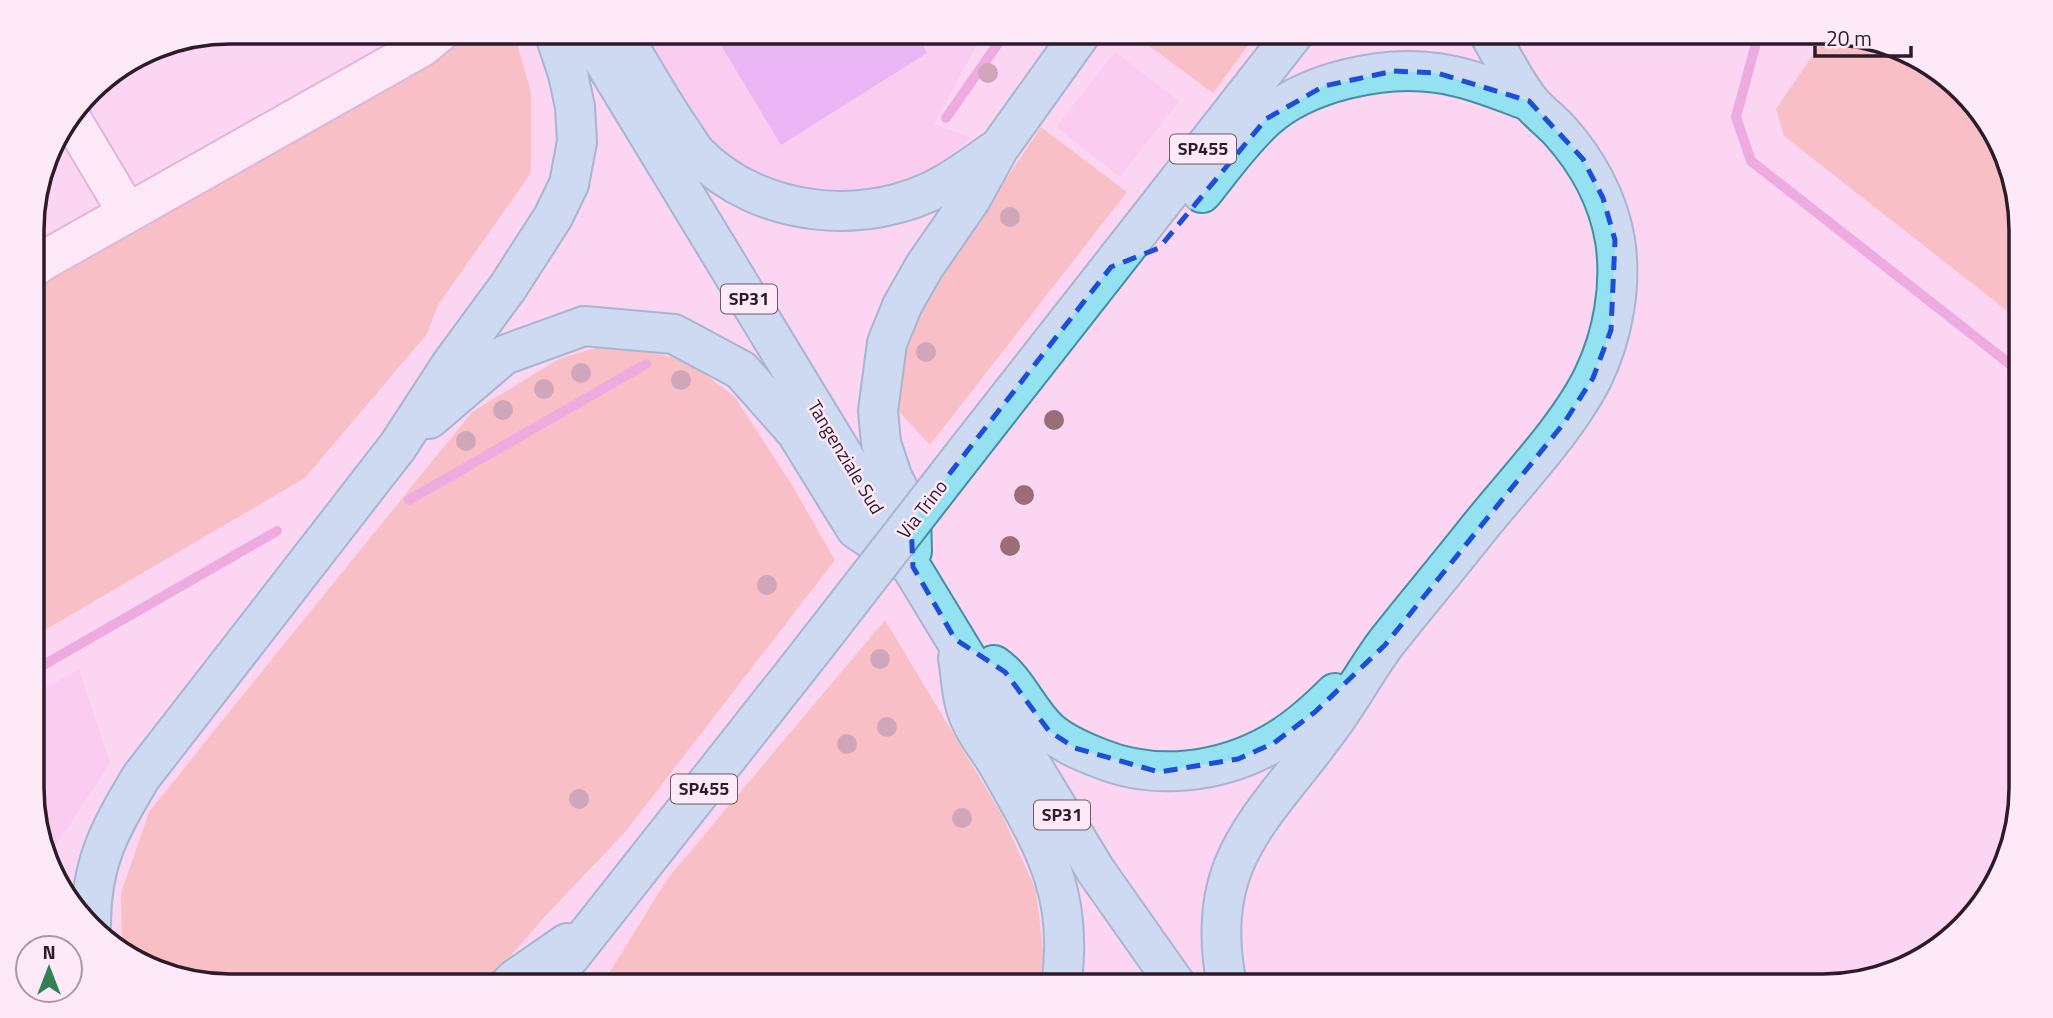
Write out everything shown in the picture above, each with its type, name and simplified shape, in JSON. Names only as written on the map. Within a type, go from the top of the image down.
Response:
[{"type":"main road","points":[[92,913],[94,876],[110,829],[141,777],[398,446],[553,217],[569,184],[577,142],[575,107],[558,44]]},
{"type":"main road","name":"Tangenziale Sud","points":[[593,44],[1096,871],[1169,974]]},
{"type":"main road","points":[[627,44],[695,152],[716,172],[743,188],[781,204],[816,210],[845,211],[884,207],[944,185],[999,148]]},
{"type":"main road","points":[[913,567],[911,515],[892,476],[881,443],[878,411],[887,343],[902,306],[924,267],[971,199],[999,148],[1073,44]]},
{"type":"main road","name":"Via Trino","points":[[557,974],[1286,44]]},
{"type":"main road","points":[[1225,974],[1220,929],[1223,901],[1231,870],[1243,843],[1262,813],[1330,728],[1385,645],[1564,423],[1592,378],[1611,330],[1616,285],[1615,240],[1603,198],[1584,159],[1559,129],[1529,101],[1495,44]]},
{"type":"main road","points":[[1111,267],[1159,248],[1232,156],[1266,119],[1293,99],[1324,86],[1394,71],[1437,72],[1480,83],[1529,101]]},
{"type":"main road","points":[[398,446],[504,355],[584,326],[674,334],[741,370],[796,432],[856,529],[913,567]]},
{"type":"main road","points":[[955,639],[1005,673],[1049,731],[1075,748],[1112,763],[1159,772],[1199,769],[1238,759],[1274,743],[1315,712],[1385,645]]},
{"type":"main road","points":[[955,639],[967,712],[1034,828],[1054,874],[1064,915],[1063,974]]},
{"type":"main road","points":[[522,974],[598,923]]},
{"type":"main road","points":[[574,974],[598,923]]},
{"type":"lane","points":[[44,260],[413,44]]},
{"type":"lane","points":[[75,125],[127,212]]},
{"type":"highlighted area","points":[[1394,71],[1437,73],[1529,101],[1583,159],[1603,198],[1615,240],[1611,330],[1593,378],[1564,423],[1385,645],[1315,712],[1274,743],[1238,759],[1159,772],[1075,748],[1049,731],[1005,672],[955,639],[913,567],[911,523],[1111,267],[1159,248],[1266,119],[1324,86]]},
{"type":"shaded area","points":[[437,44],[517,44],[531,92],[531,173],[438,305],[427,334],[305,478],[44,631],[44,277],[113,232],[122,239],[142,229],[413,67]]},
{"type":"shaded area","points":[[641,44],[977,44],[934,124],[972,138],[932,170],[881,190],[831,196],[783,187],[720,153],[680,111]]},
{"type":"shaded area","points":[[1146,44],[1249,44],[1213,93]]},
{"type":"shaded area","points":[[1820,44],[1847,45],[1894,58],[1927,75],[1946,90],[1971,117],[1984,137],[2003,182],[2008,206],[2009,312],[1784,136],[1776,109]]},
{"type":"shaded area","points":[[1115,52],[1179,101],[1120,177],[1056,127]]},
{"type":"shaded area","points":[[1041,127],[1127,192],[930,445],[895,407],[901,353],[934,286]]},
{"type":"shaded area","points":[[608,344],[686,360],[735,397],[792,485],[835,560],[626,831],[495,974],[218,974],[170,964],[126,943],[122,940],[121,893],[149,812],[472,412],[559,359]]},
{"type":"shaded area","points":[[885,620],[1002,815],[1036,890],[1044,958],[1041,974],[608,974],[668,878]]},
{"type":"shaded area","points":[[79,670],[110,763],[54,848],[45,812],[44,688]]},
{"type":"building","points":[[720,44],[922,44],[927,53],[781,145]]},
{"type":"waterway","points":[[946,118],[998,44]]},
{"type":"waterway","points":[[1756,44],[1736,117],[1751,161],[2009,363]]},
{"type":"waterway","points":[[409,500],[646,364]]},
{"type":"waterway","points":[[44,665],[277,531]]}]
